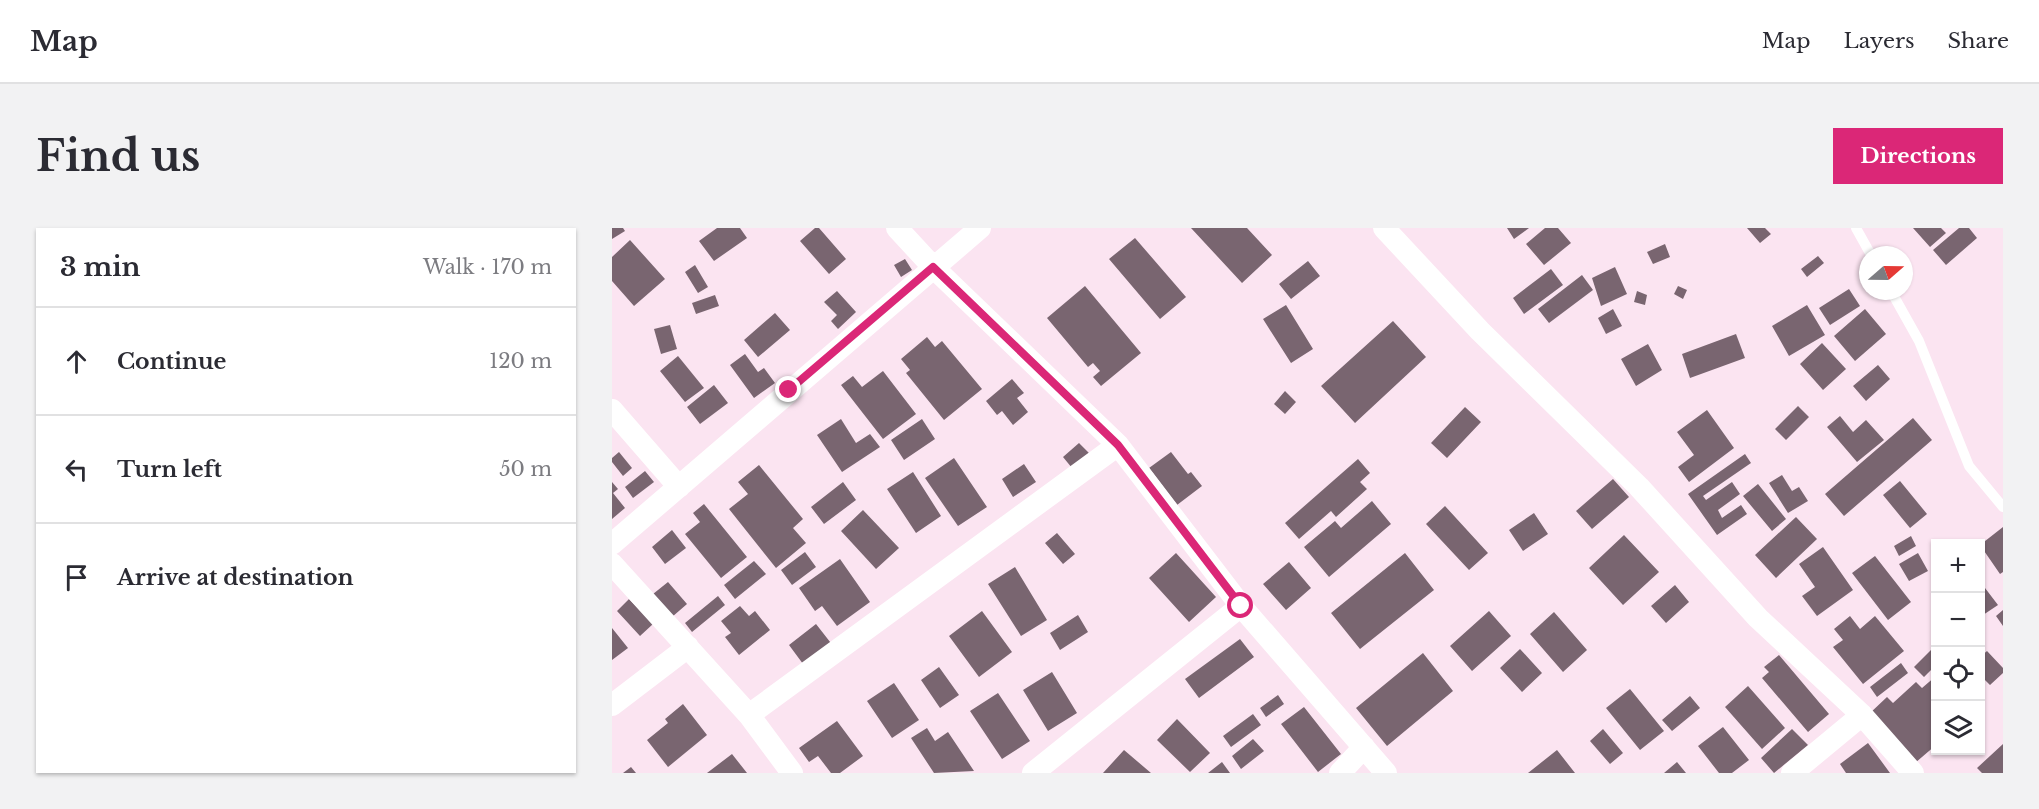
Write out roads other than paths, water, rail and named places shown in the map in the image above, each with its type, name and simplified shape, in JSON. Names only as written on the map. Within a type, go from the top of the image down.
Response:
[{"type":"street","points":[[897,228],[933,267],[1118,445],[1241,606],[1386,773]]},
{"type":"street","points":[[612,544],[980,228]]},
{"type":"street","points":[[1384,228],[1480,331],[1639,487],[1758,618],[1862,715],[1913,773]]},
{"type":"street","points":[[612,410],[679,487]]},
{"type":"street","points":[[749,715],[1118,445]]},
{"type":"street","points":[[612,564],[749,715],[792,773]]},
{"type":"street","points":[[1032,773],[1241,606]]},
{"type":"street","points":[[612,705],[688,647]]},
{"type":"street","points":[[1792,773],[1862,715]]},
{"type":"street","points":[[1340,773],[1364,747]]},
{"type":"lane","points":[[1856,228],[1866,246]]},
{"type":"lane","points":[[1896,300],[1919,341],[1969,466],[2003,507]]}]
